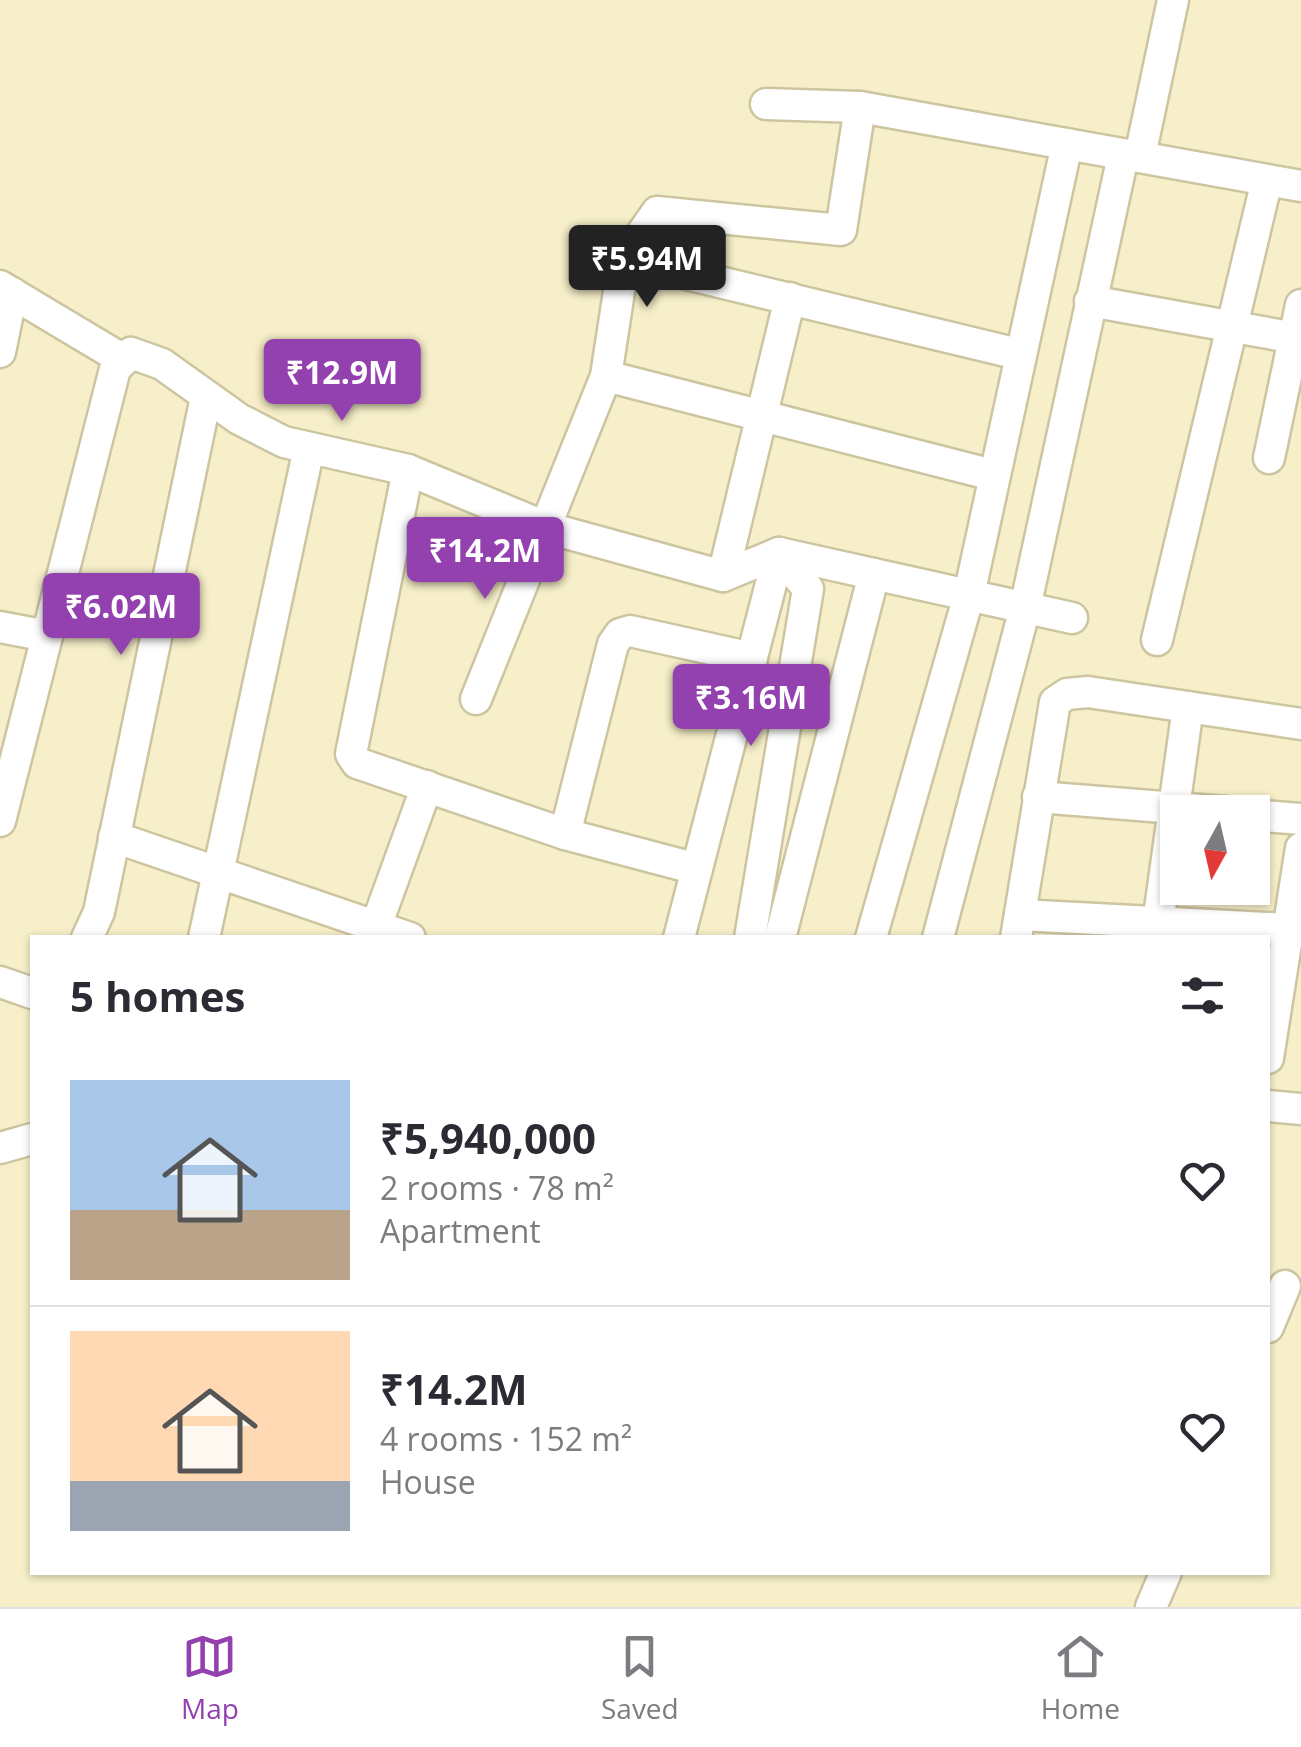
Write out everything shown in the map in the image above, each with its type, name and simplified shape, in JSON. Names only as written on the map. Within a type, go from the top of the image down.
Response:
[{"type":"street","points":[[939,935],[1025,608],[1090,301],[1173,0]]},
{"type":"street","points":[[766,104],[860,107],[1301,186]]},
{"type":"street","points":[[476,698],[548,528],[606,376],[624,259],[656,212],[841,230],[860,107]]},
{"type":"street","points":[[871,935],[969,595],[1066,144]]},
{"type":"street","points":[[1157,640],[1267,180]]},
{"type":"street","points":[[624,259],[1018,354]]},
{"type":"street","points":[[0,352],[6,289],[122,359]]},
{"type":"street","points":[[723,576],[790,298]]},
{"type":"street","points":[[1090,301],[1298,338]]},
{"type":"street","points":[[1269,458],[1298,338],[1301,306]]},
{"type":"street","points":[[0,822],[115,369],[132,353],[144,354],[206,397],[284,442],[408,470],[548,528],[723,576],[780,553],[1072,618]]},
{"type":"street","points":[[606,376],[994,474]]},
{"type":"street","points":[[88,935],[98,912],[206,397]]},
{"type":"street","points":[[205,935],[309,448]]},
{"type":"street","points":[[408,470],[350,743],[357,762],[565,834],[697,869]]},
{"type":"street","points":[[680,935],[780,553]]},
{"type":"street","points":[[750,935],[808,589],[780,553]]},
{"type":"street","points":[[781,935],[874,574]]},
{"type":"street","points":[[0,626],[47,636]]},
{"type":"street","points":[[565,834],[613,644],[620,634],[630,631],[752,658]]},
{"type":"street","points":[[1288,928],[1018,926],[1055,702],[1067,694],[1088,692],[1301,724]]},
{"type":"street","points":[[1178,795],[1188,707]]},
{"type":"street","points":[[376,926],[427,786]]},
{"type":"street","points":[[1038,797],[1160,807]]},
{"type":"street","points":[[1270,816],[1301,818]]},
{"type":"street","points":[[114,837],[402,935]]},
{"type":"street","points":[[1270,1045],[1301,848]]},
{"type":"street","points":[[1157,930],[1161,905]]},
{"type":"street","points":[[0,982],[30,991]]},
{"type":"street","points":[[1270,1106],[1301,1109]]},
{"type":"street","points":[[0,1148],[30,1140]]},
{"type":"street","points":[[1270,1322],[1284,1286]]},
{"type":"street","points":[[1155,1606],[1165,1575]]}]
